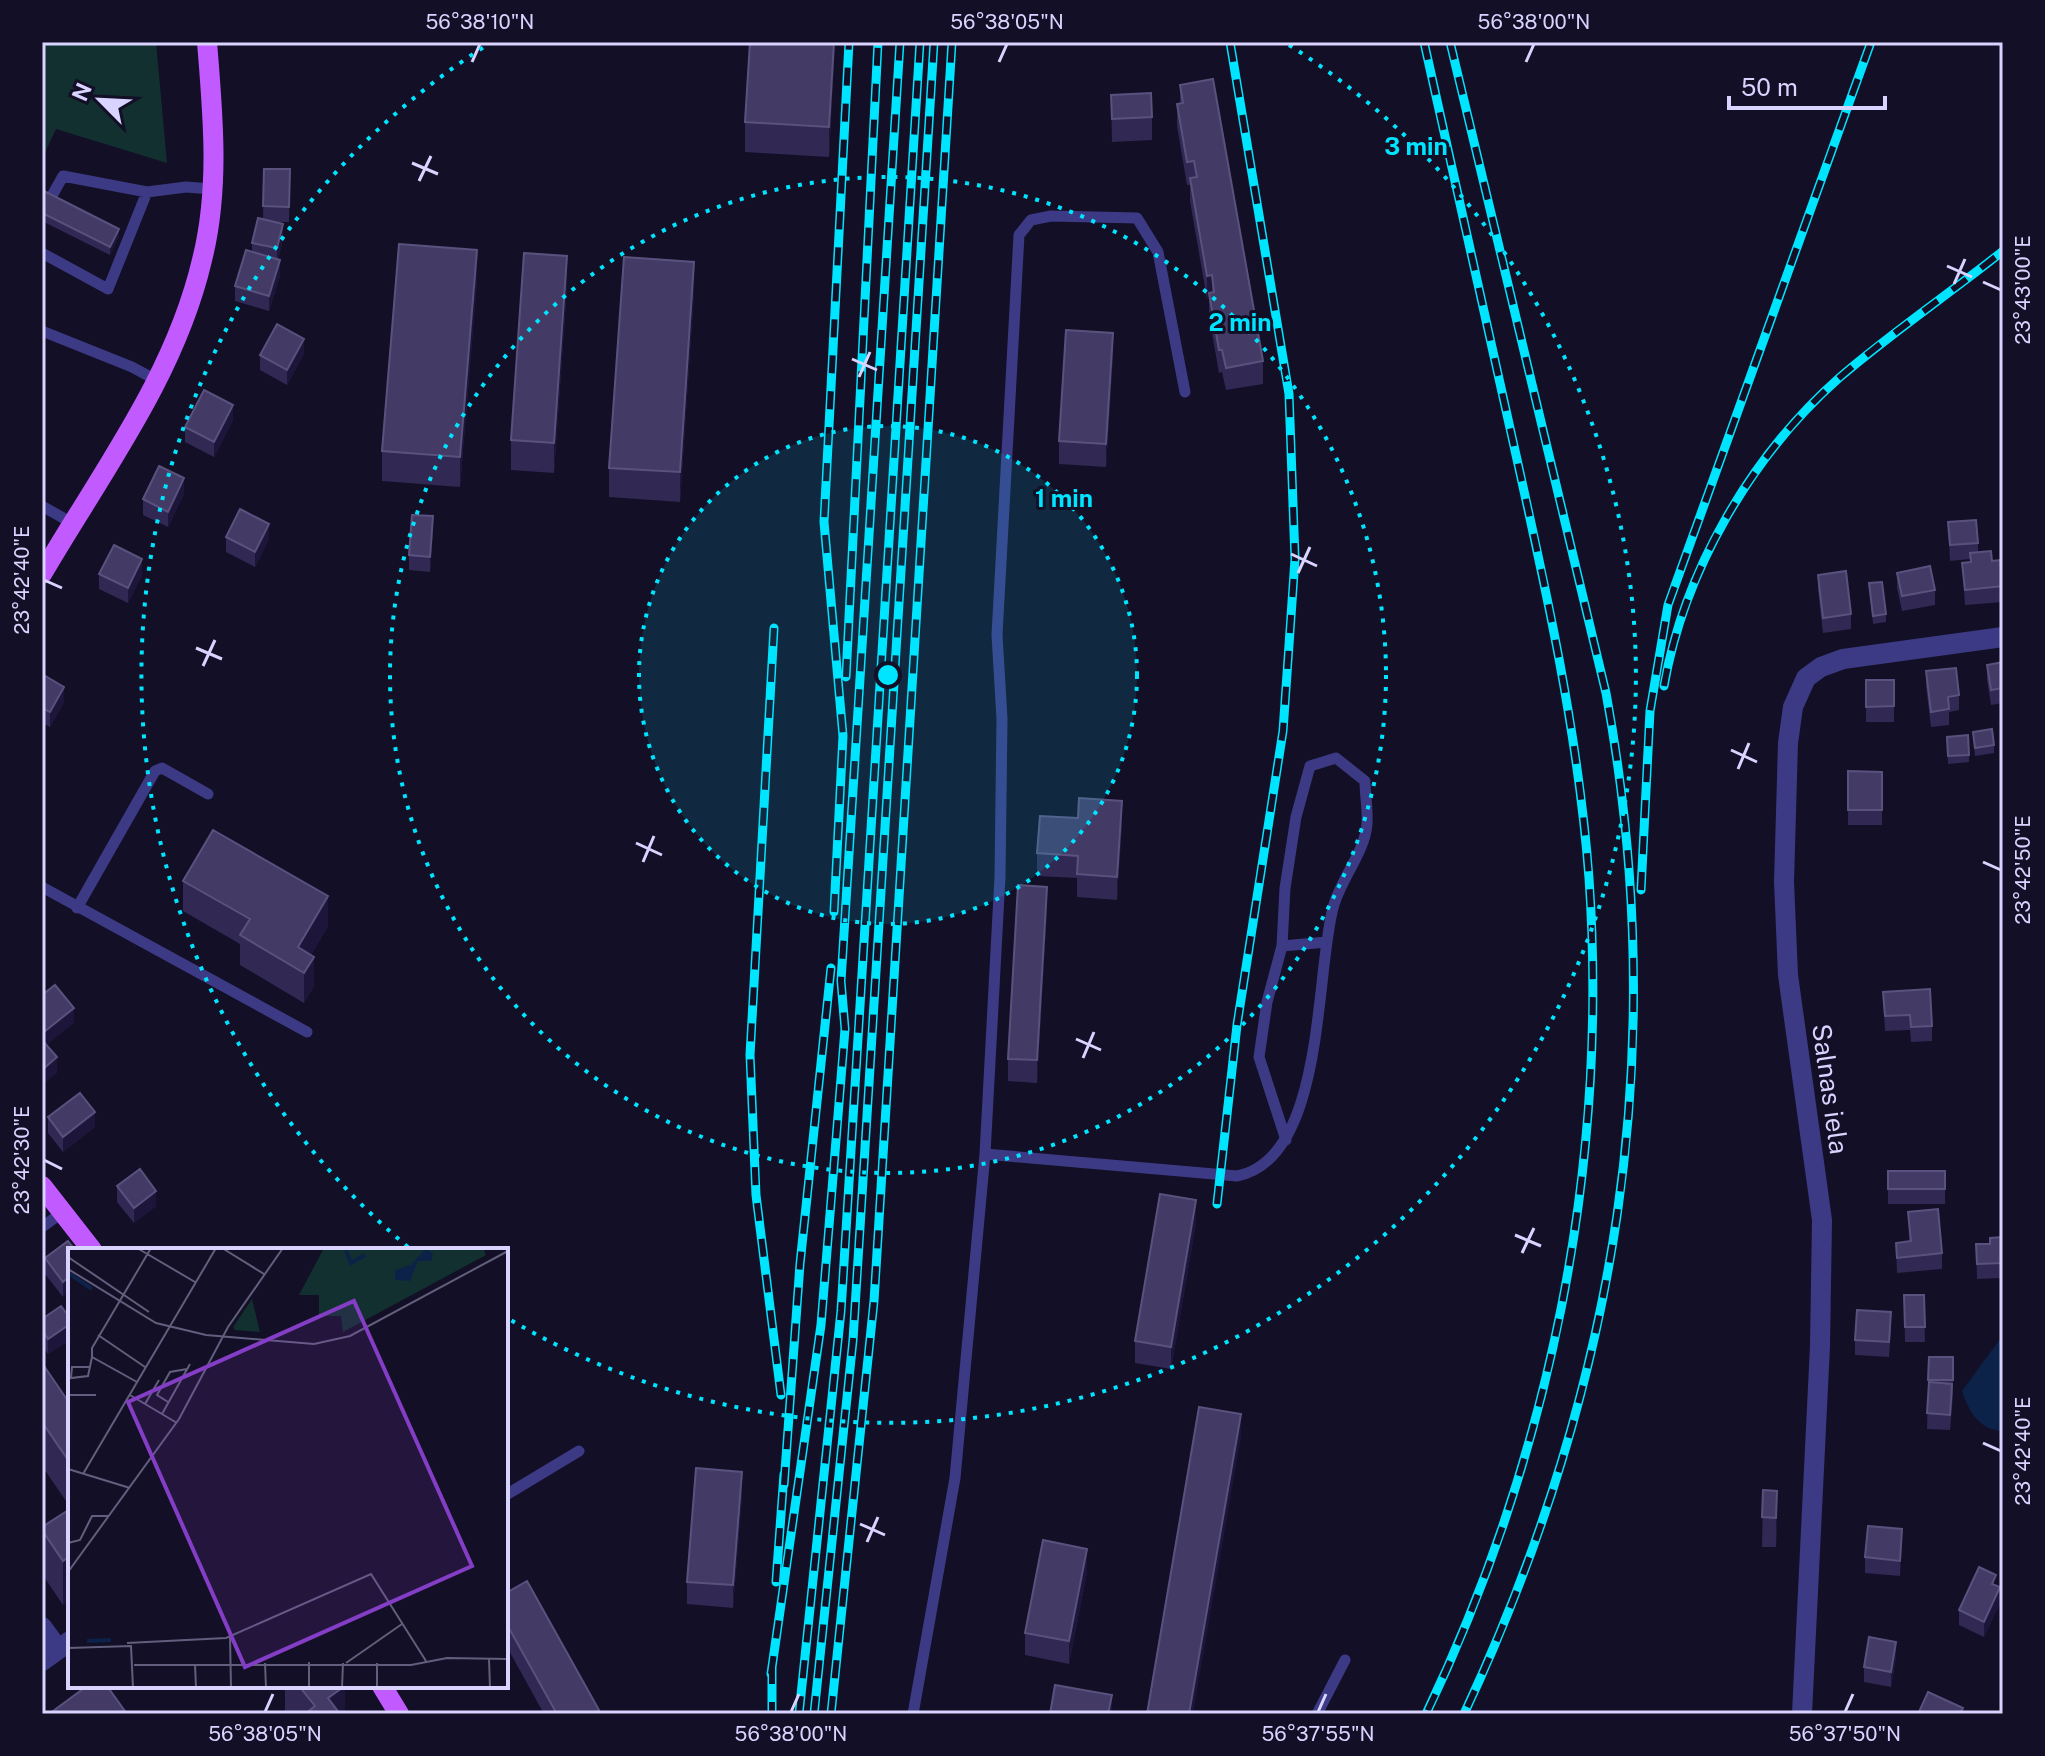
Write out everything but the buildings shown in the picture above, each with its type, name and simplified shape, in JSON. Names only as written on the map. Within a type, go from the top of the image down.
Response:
[{"type":"main road","points":[[42,574],[158,381],[202,262],[212,189],[215,128],[207,42]]},
{"type":"main road","points":[[42,1186],[90,1248]]},
{"type":"main road","points":[[383,1688],[399,1714]]},
{"type":"street","name":"Salnas iela","points":[[1802,1714],[1820,1346],[1822,1220],[1788,975],[1784,882],[1788,743],[1793,707],[1806,678],[1832,663],[1874,653],[2003,637]]},
{"type":"street","points":[[42,1627],[62,1647]]},
{"type":"lane","points":[[49,201],[63,176],[147,192],[186,187],[212,189]]},
{"type":"lane","points":[[42,253],[108,289],[147,192]]},
{"type":"lane","points":[[913,1714],[955,1478],[985,1154],[1000,877],[1002,719],[997,635],[1019,235],[1031,220],[1051,216],[1137,218],[1158,252],[1185,392]]},
{"type":"lane","points":[[42,331],[132,367],[158,381]]},
{"type":"lane","points":[[42,506],[72,523]]},
{"type":"lane","points":[[985,1154],[1237,1176],[1251,1173],[1286,1140],[1301,1103],[1315,1042],[1333,907],[1368,826],[1365,781],[1336,758],[1310,766],[1296,817],[1285,888],[1282,946],[1267,1002],[1259,1057],[1286,1140]]},
{"type":"lane","points":[[77,908],[155,771],[162,768],[208,794]]},
{"type":"lane","points":[[42,887],[307,1032]]},
{"type":"lane","points":[[1282,946],[1327,942]]},
{"type":"lane","points":[[42,1227],[63,1212]]},
{"type":"lane","points":[[508,1494],[579,1451]]},
{"type":"lane","points":[[1317,1714],[1345,1660]]},
{"type":"green space","points":[[42,42],[156,42],[167,163],[56,129],[42,159]]},
{"type":"water","points":[[2003,1335],[2003,1431],[1981,1423],[1968,1406],[1962,1391]]},
{"type":"railway","points":[[834,912],[843,736],[824,522],[849,42]]},
{"type":"railway","points":[[846,677],[878,42]]},
{"type":"railway","points":[[771,1674],[821,1325],[845,1029],[841,981],[900,42]]},
{"type":"railway","points":[[799,1714],[841,1311],[920,42]]},
{"type":"railway","points":[[814,1714],[853,1340],[934,42]]},
{"type":"railway","points":[[831,1714],[874,1301],[952,42]]},
{"type":"railway","points":[[1217,1204],[1237,1025],[1283,731],[1295,559],[1289,394],[1230,42]]},
{"type":"railway","points":[[1424,42],[1526,500],[1569,715],[1589,878],[1593,986],[1589,1093],[1579,1200],[1562,1306],[1537,1411],[1507,1514],[1469,1615],[1426,1714]]},
{"type":"railway","points":[[1450,42],[1606,693],[1625,826],[1633,957],[1630,1087],[1617,1215],[1594,1341],[1560,1467],[1517,1591],[1464,1714]]},
{"type":"railway","points":[[1641,890],[1650,711],[1668,605],[1871,42]]},
{"type":"railway","points":[[1664,686],[1687,600],[1705,559],[1750,479],[1777,443],[1839,378],[2003,251]]},
{"type":"railway","points":[[774,628],[750,1055],[756,1195],[781,1395]]},
{"type":"railway","points":[[784,1485],[800,1264],[831,968]]},
{"type":"railway","points":[[776,1582],[784,1474]]},
{"type":"railway","points":[[772,1666],[772,1714]]}]
